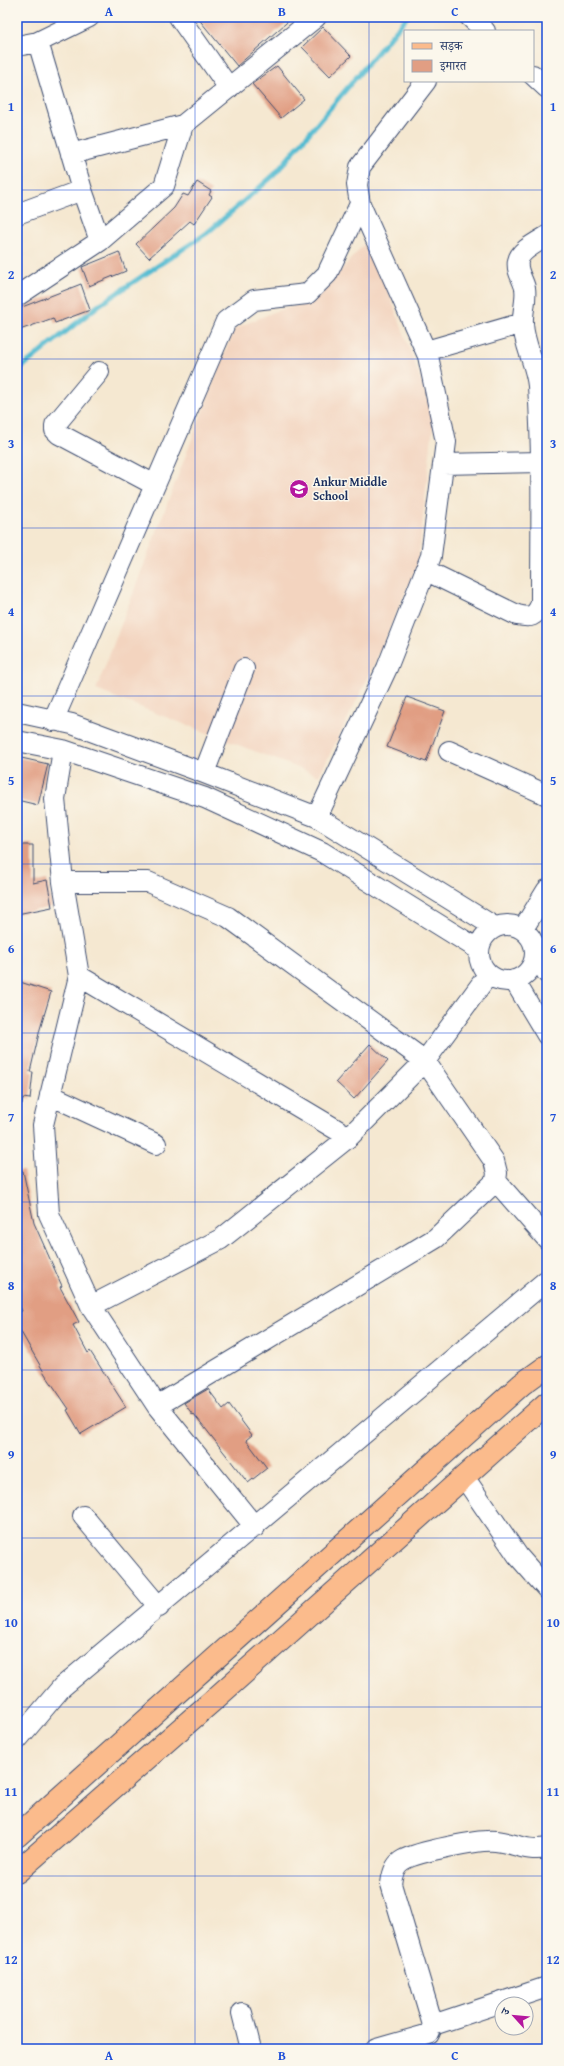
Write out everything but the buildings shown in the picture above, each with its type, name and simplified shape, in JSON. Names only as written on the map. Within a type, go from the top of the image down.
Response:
[{"type":"main road","points":[[17,1836],[522,1384],[547,1366]]},
{"type":"main road","points":[[17,1872],[547,1403]]},
{"type":"main road","points":[[424,1471],[445,1494]]},
{"type":"street","points":[[17,46],[38,42],[89,17]]},
{"type":"street","points":[[179,17],[229,88]]},
{"type":"street","points":[[71,154],[183,125],[316,17]]},
{"type":"street","points":[[38,42],[82,190],[100,241]]},
{"type":"street","points":[[534,76],[547,88]]},
{"type":"street","points":[[317,817],[386,668],[431,556],[446,442],[426,351],[360,204],[357,185],[360,167],[425,82]]},
{"type":"street","points":[[17,296],[100,241],[164,186],[183,125]]},
{"type":"street","points":[[17,214],[82,190]]},
{"type":"street","points":[[53,721],[226,321],[254,300],[306,294],[327,274],[360,204]]},
{"type":"street","points":[[425,570],[517,615],[529,618],[536,615],[541,604],[541,462],[536,373],[526,341],[523,323],[524,287],[517,267],[518,260],[522,254],[547,236]]},
{"type":"street","points":[[426,351],[523,323]]},
{"type":"street","points":[[99,372],[55,425],[55,430],[59,434],[155,485]]},
{"type":"street","points":[[443,464],[541,462]]},
{"type":"street","points":[[204,773],[244,669]]},
{"type":"street","points":[[17,712],[72,724],[317,817],[494,926]]},
{"type":"street","points":[[17,741],[63,750],[205,798],[322,852],[478,949]]},
{"type":"street","points":[[63,750],[55,799],[63,882],[79,976],[44,1125],[49,1214],[91,1306],[157,1406],[255,1526]]},
{"type":"street","points":[[449,751],[547,796]]},
{"type":"street","points":[[63,882],[148,882],[228,917],[425,1061],[494,1161],[497,1172],[496,1181],[436,1238],[157,1406]]},
{"type":"street","points":[[523,929],[547,890]]},
{"type":"street","points":[[535,953],[529,970],[514,980],[505,981],[488,975],[478,959],[478,949],[494,926],[504,923],[514,924],[523,929],[532,940],[535,953],[547,973]]},
{"type":"street","points":[[91,1306],[222,1239],[349,1137],[425,1061],[488,975]]},
{"type":"street","points":[[79,976],[349,1137]]},
{"type":"street","points":[[514,980],[547,1035]]},
{"type":"street","points":[[50,1095],[156,1144]]},
{"type":"street","points":[[496,1181],[547,1239]]},
{"type":"street","points":[[17,1740],[62,1687],[547,1280]]},
{"type":"street","points":[[464,1477],[518,1556],[547,1589]]},
{"type":"street","points":[[83,1516],[159,1607]]},
{"type":"street","points":[[432,2036],[392,1884],[392,1875],[397,1866],[402,1860],[429,1852],[486,1841],[497,1841],[530,1850],[547,1848]]},
{"type":"street","points":[[376,2049],[432,2036],[547,1987]]},
{"type":"street","points":[[242,2013],[251,2049]]},
{"type":"shaded area","name":"Ankur Middle School","points":[[364,244],[385,282],[434,416],[418,563],[369,676],[319,776],[96,690],[234,329],[276,311],[306,303],[328,285]]},
{"type":"waterway","points":[[17,371],[99,305],[207,233],[274,175],[407,17]]},
{"type":"place","name":"Ankur Middle School","points":[[299,489]]}]
